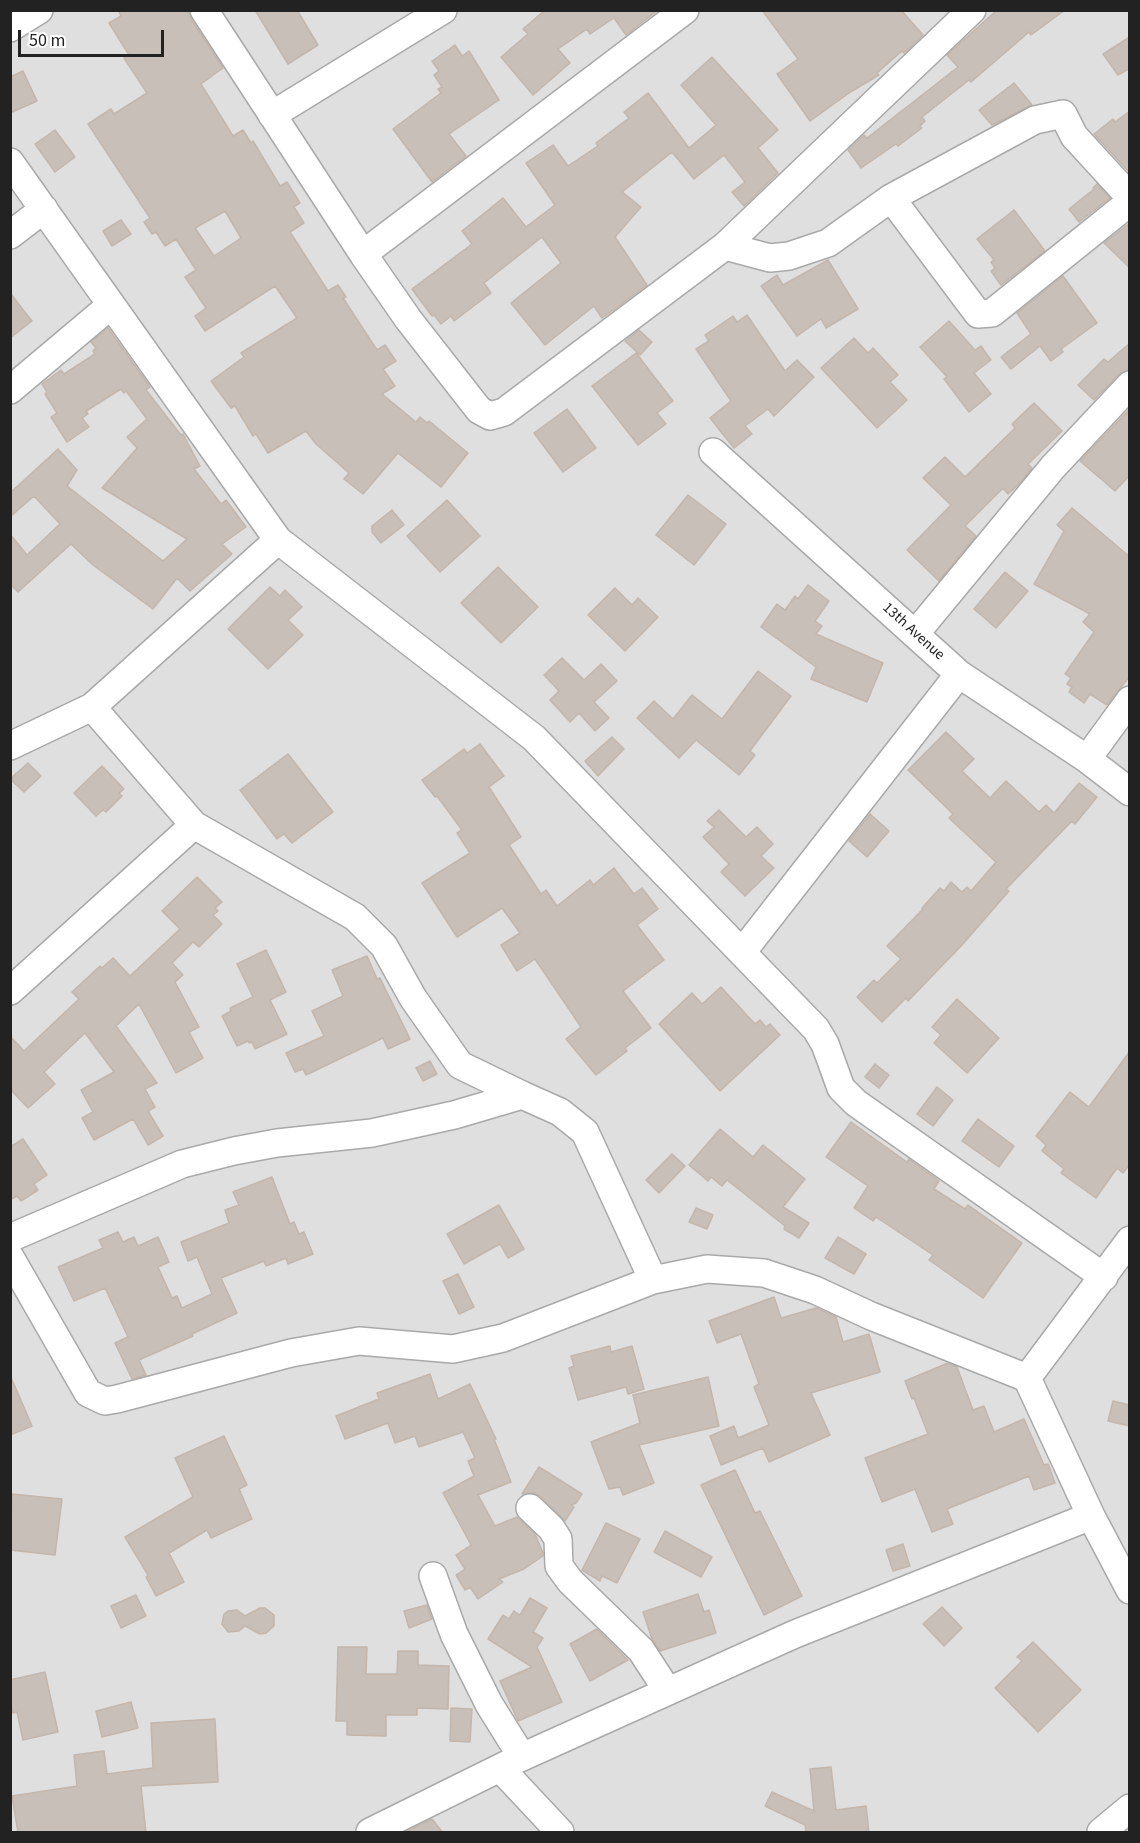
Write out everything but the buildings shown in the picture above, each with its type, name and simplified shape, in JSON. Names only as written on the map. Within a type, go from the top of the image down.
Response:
[{"type":"street","points":[[10,28],[39,10]]},
{"type":"street","points":[[204,10],[408,319],[479,411],[490,416],[504,412],[725,246],[958,15]]},
{"type":"street","points":[[272,115],[442,10]]},
{"type":"street","points":[[363,254],[685,10]]},
{"type":"street","points":[[725,246],[770,258],[789,256],[828,243],[891,198],[1035,120],[1063,114],[1074,136],[1130,197]]},
{"type":"street","points":[[10,162],[278,540],[534,738],[743,951],[816,1029],[825,1044],[841,1088],[856,1103],[1104,1277]]},
{"type":"street","points":[[891,198],[978,314],[992,313],[1130,202]]},
{"type":"street","points":[[10,235],[44,208]]},
{"type":"street","points":[[10,390],[111,305]]},
{"type":"street","points":[[915,634],[1053,467],[1130,385]]},
{"type":"street","name":"13th Avenue","points":[[713,452],[959,674],[1087,759],[1130,792]]},
{"type":"street","points":[[10,746],[92,707],[278,540]]},
{"type":"street","points":[[743,951],[959,674]]},
{"type":"street","points":[[1087,759],[1130,700]]},
{"type":"street","points":[[92,707],[194,825],[355,917],[384,946],[413,998],[460,1065],[560,1112],[585,1132],[653,1280]]},
{"type":"street","points":[[10,991],[194,825]]},
{"type":"street","points":[[10,1238],[182,1164],[277,1143],[372,1133],[454,1115],[522,1095]]},
{"type":"street","points":[[1027,1378],[1130,1240]]},
{"type":"street","points":[[10,1257],[88,1393],[105,1401],[291,1353],[359,1341],[453,1349],[503,1338],[653,1280],[707,1269],[764,1273],[814,1290],[871,1316],[1027,1378],[1091,1516],[1130,1590]]},
{"type":"street","points":[[530,1509],[551,1528],[558,1539],[560,1566],[570,1581],[641,1650],[667,1690]]},
{"type":"street","points":[[370,1833],[511,1763],[667,1690],[795,1634],[1091,1516]]},
{"type":"street","points":[[433,1576],[454,1634],[489,1704],[511,1763],[560,1833]]},
{"type":"street","points":[[1101,1833],[1130,1808]]},
{"type":"shaded area","points":[[11,11],[1129,11],[1129,1832],[11,1832]]}]
